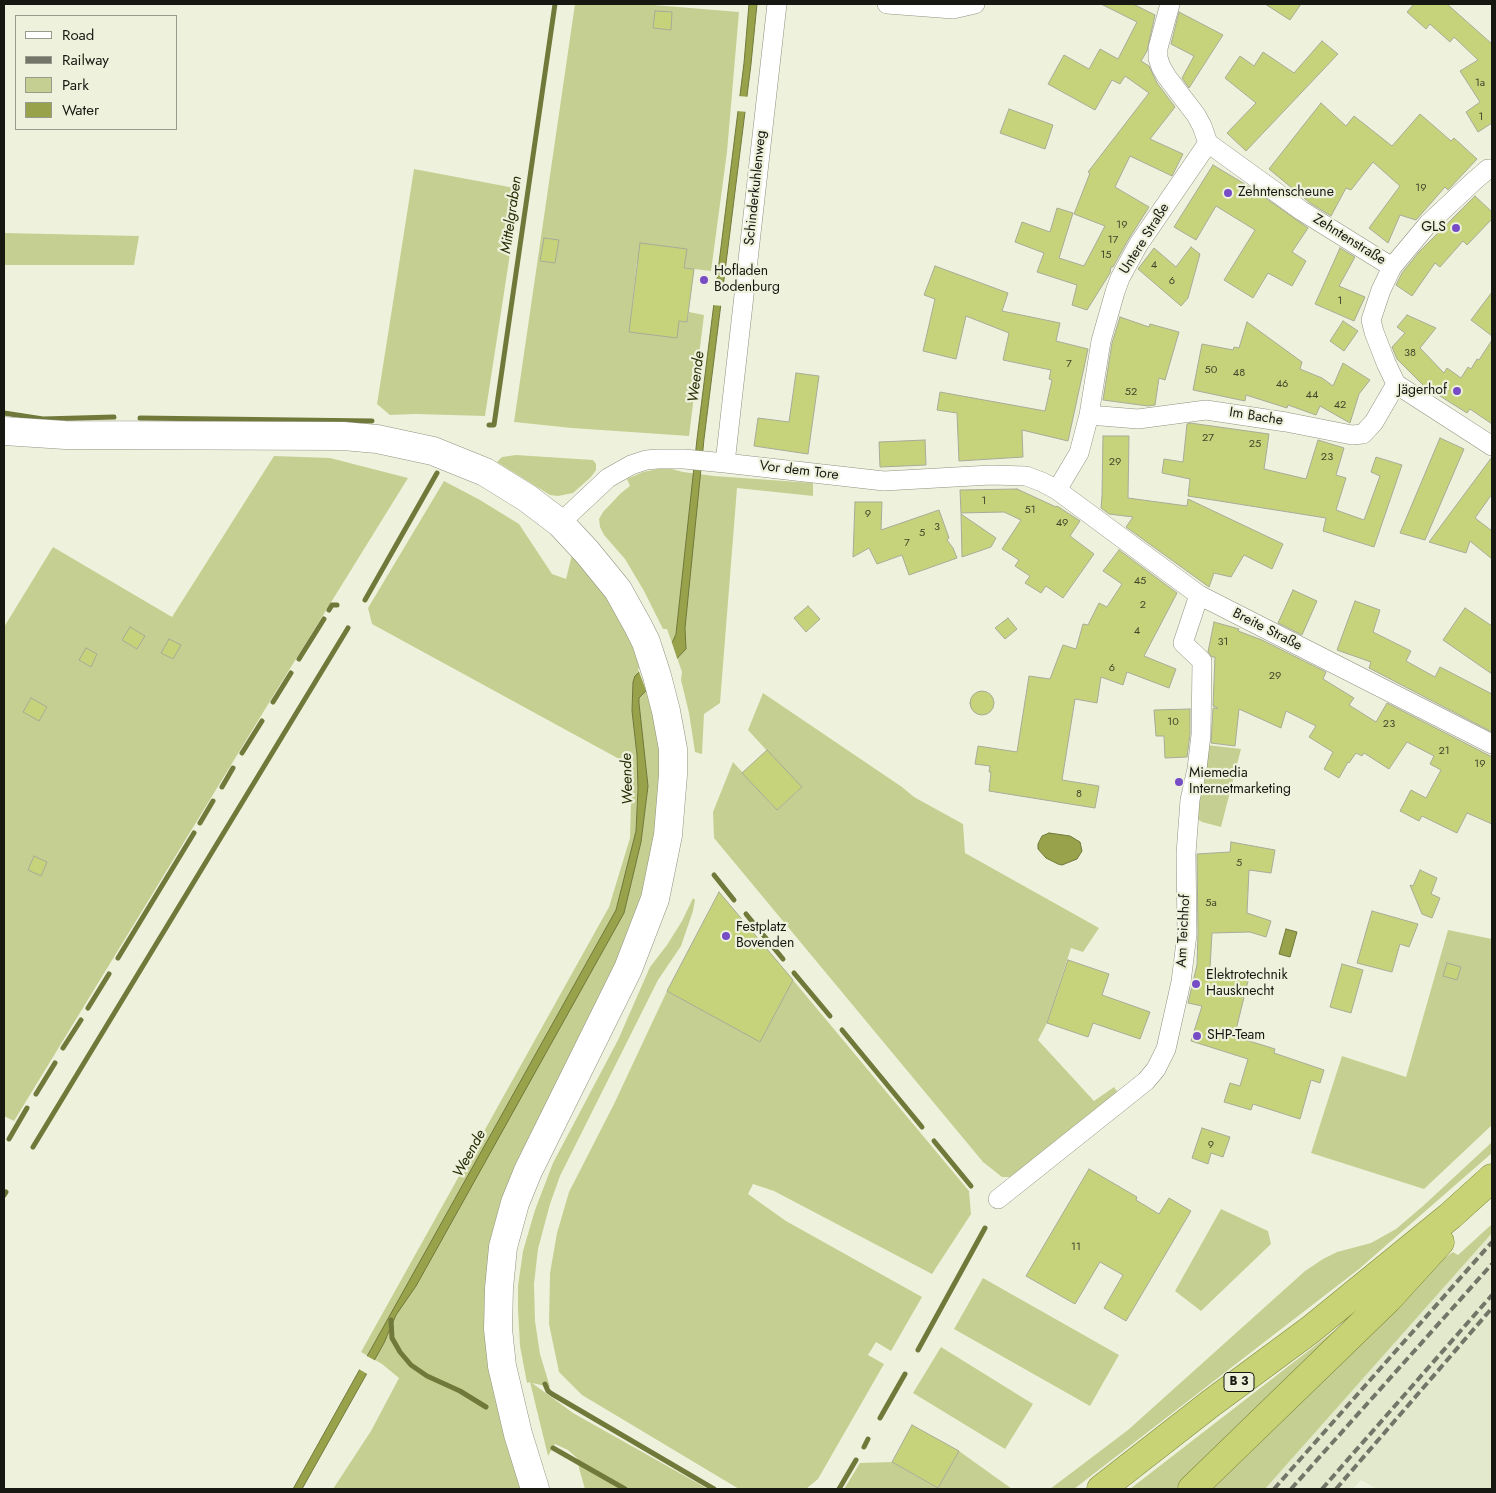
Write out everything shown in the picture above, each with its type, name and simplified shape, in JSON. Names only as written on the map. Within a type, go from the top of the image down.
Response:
[{"type":"highway","name":"B 3","points":[[1101,1489],[1248,1375],[1310,1330],[1450,1216],[1492,1179]]},
{"type":"highway","points":[[1192,1489],[1388,1299],[1424,1261],[1492,1179]]},
{"type":"main road","points":[[4,431],[65,435],[307,434],[377,439],[433,451],[485,472],[527,498],[560,523],[618,590],[646,642],[658,676],[666,711],[672,749],[673,775],[668,835],[655,899],[628,969],[528,1170],[515,1203],[503,1247],[498,1329],[502,1366],[518,1434],[535,1489]]},
{"type":"street","name":"Schinderkuhlenweg","points":[[719,462],[777,4]]},
{"type":"street","points":[[887,4],[953,8],[975,4]]},
{"type":"street","points":[[1170,4],[1158,48],[1158,58],[1167,77],[1196,115],[1208,143]]},
{"type":"street","name":"Zehntenstraße","points":[[1208,143],[1302,210],[1392,266]]},
{"type":"street","name":"Untere Straße","points":[[1057,490],[1079,453],[1089,415],[1101,341],[1120,278],[1138,245],[1208,143]]},
{"type":"street","name":"Zehntenstraße","points":[[1396,384],[1386,364],[1371,320],[1392,266],[1428,224],[1474,181],[1492,169]]},
{"type":"street","points":[[1396,384],[1492,446]]},
{"type":"street","name":"Im Bache","points":[[1089,415],[1138,420],[1206,410],[1286,422],[1352,435],[1363,434],[1374,422],[1396,384]]},
{"type":"street","name":"Vor dem Tore","points":[[560,523],[608,478],[620,470],[646,460],[684,459],[719,462],[884,481],[1026,476],[1057,490]]},
{"type":"street","name":"Breite Straße","points":[[1057,490],[1199,595],[1492,744]]},
{"type":"street","name":"Am Teichhof","points":[[998,1199],[1146,1081],[1159,1064],[1166,1049],[1181,982],[1187,934],[1186,854],[1190,800],[1197,770],[1200,744],[1203,692],[1202,661],[1183,643],[1199,595]]},
{"type":"shaded area","points":[[1492,1233],[1492,1489],[1377,1489],[1361,1480],[1353,1489],[1265,1489]]},
{"type":"green space","points":[[575,4],[642,4],[739,12],[727,152],[711,271],[637,262],[631,315],[687,322],[689,312],[704,315],[689,436],[514,422]]},
{"type":"green space","points":[[414,169],[520,189],[485,416],[390,415],[377,404]]},
{"type":"green space","points":[[4,233],[139,236],[134,265],[4,265]]},
{"type":"green space","points":[[516,455],[593,460],[596,464],[596,470],[573,493],[558,496],[550,495],[497,462],[502,457]]},
{"type":"green space","points":[[274,456],[330,458],[408,478],[14,1121],[4,1116],[4,627],[53,547],[172,617]]},
{"type":"green space","points":[[672,469],[714,476],[813,483],[813,496],[737,488],[720,703],[704,714],[702,754],[695,752],[689,713],[681,680],[682,672],[667,629],[663,629],[625,559],[604,535],[600,527],[599,519],[603,512],[630,486],[627,479],[643,472]]},
{"type":"green space","points":[[444,481],[519,524],[552,574],[566,579],[572,555],[607,598],[632,641],[654,700],[664,772],[649,880],[634,923],[495,1236],[522,1489],[333,1489],[371,1431],[399,1378],[382,1364],[361,1352],[609,907],[630,838],[632,766],[372,624],[368,608]]},
{"type":"green space","points":[[763,693],[914,797],[963,824],[965,853],[1099,928],[1083,952],[1071,948],[1047,1023],[1038,1040],[1094,1101],[1114,1087],[1119,1094],[1017,1177],[1002,1177],[983,1162],[714,838],[713,812],[733,762],[777,810],[801,788],[748,730]]},
{"type":"green space","points":[[1207,745],[1241,749],[1221,827],[1202,822],[1195,817]]},
{"type":"green space","points":[[693,898],[695,900],[693,911],[681,946],[658,980],[560,1176],[550,1204],[538,1249],[534,1284],[535,1321],[540,1354],[550,1387],[532,1383],[573,1413],[708,1489],[585,1489],[578,1459],[568,1450],[555,1444],[548,1456],[530,1382],[527,1383],[520,1346],[518,1310],[518,1286],[523,1251],[535,1210],[553,1163],[618,1040],[650,967],[682,921]]},
{"type":"green space","points":[[1448,930],[1492,939],[1492,1125],[1424,1189],[1311,1153],[1342,1056],[1406,1077]]},
{"type":"green space","points":[[793,980],[969,1191],[971,1214],[932,1274],[774,1191],[753,1184],[748,1194],[786,1221],[922,1297],[891,1351],[876,1342],[868,1355],[884,1364],[818,1479],[806,1489],[739,1489],[582,1395],[559,1372],[549,1324],[550,1273],[557,1233],[569,1192],[614,1104],[667,991],[760,1041]]},
{"type":"green space","points":[[1492,1142],[1492,1153],[1359,1269],[1074,1489],[1050,1489],[1128,1430],[1305,1271],[1337,1252],[1371,1243],[1396,1229]]},
{"type":"green space","points":[[1221,1209],[1268,1231],[1271,1244],[1201,1311],[1175,1291]]},
{"type":"green space","points":[[1492,1224],[1492,1233],[1265,1489],[1205,1489],[1437,1263],[1453,1252],[1458,1255]]},
{"type":"green space","points":[[983,1278],[1119,1355],[1090,1406],[954,1329]]},
{"type":"green space","points":[[1339,1327],[1339,1331],[1178,1489],[1130,1489]]},
{"type":"green space","points":[[941,1347],[1033,1404],[1005,1449],[913,1393]]},
{"type":"green space","points":[[959,1451],[1012,1489],[844,1489],[860,1463],[892,1462],[938,1488]]},
{"type":"water","points":[[749,4],[757,4],[704,439],[685,628],[686,649],[639,698],[648,786],[641,842],[624,913],[416,1286],[396,1315],[384,1343],[302,1489],[293,1489],[616,910],[636,831],[638,789],[637,755],[632,711],[633,682],[635,676],[673,641],[676,634],[697,439],[744,63]]},
{"type":"water","points":[[1049,833],[1070,836],[1080,842],[1082,851],[1077,859],[1062,865],[1046,858],[1038,849],[1038,844],[1042,836]]},
{"type":"water","points":[[1286,929],[1297,932],[1290,957],[1279,954]]},
{"type":"pier","points":[[738,96],[750,97],[748,112],[736,111]]},
{"type":"pier","points":[[714,289],[725,291],[723,306],[712,305]]},
{"type":"pier","points":[[671,640],[678,661],[647,693],[638,669]]},
{"type":"pier","points":[[365,1355],[376,1361],[369,1375],[357,1368]]},
{"type":"building","points":[[1101,4],[1133,4],[1155,15],[1147,51],[1141,61],[1149,66],[1157,83],[1175,107],[1150,139],[1183,154],[1172,176],[1130,156],[1115,187],[1149,207],[1113,267],[1111,267],[1110,273],[1087,310],[1072,305],[1077,285],[1037,272],[1044,253],[1015,242],[1022,222],[1050,232],[1057,208],[1073,213],[1059,258],[1084,266],[1105,226],[1074,214],[1090,173],[1088,172],[1149,93],[1125,76],[1120,84],[1112,80],[1095,110],[1048,84],[1064,55],[1089,69],[1100,49],[1118,59],[1137,22]]},
{"type":"building","points":[[1265,4],[1301,4],[1290,20]]},
{"type":"building","points":[[1414,4],[1447,4],[1492,44],[1492,123],[1478,132],[1466,112],[1480,102],[1460,71],[1478,60],[1454,37],[1450,42],[1430,24],[1426,29],[1407,12]]},
{"type":"building","points":[[655,11],[672,12],[671,30],[653,28]]},
{"type":"building","points":[[1179,12],[1223,35],[1189,88],[1182,78],[1194,56],[1171,44]]},
{"type":"building","points":[[1322,41],[1338,54],[1246,151],[1227,133],[1256,103],[1225,78],[1240,56],[1254,66],[1263,52],[1294,73]]},
{"type":"building","points":[[1321,103],[1346,126],[1354,116],[1392,146],[1420,114],[1451,141],[1454,138],[1477,159],[1448,190],[1445,187],[1416,220],[1400,215],[1388,243],[1369,228],[1400,186],[1373,162],[1351,190],[1346,188],[1331,216],[1310,203],[1269,169]]},
{"type":"building","points":[[1009,109],[1053,125],[1045,149],[1000,133]]},
{"type":"building","points":[[1213,165],[1253,189],[1308,228],[1292,252],[1306,261],[1292,286],[1268,273],[1253,298],[1224,280],[1255,230],[1216,206],[1196,240],[1174,227]]},
{"type":"building","points":[[1475,196],[1492,212],[1492,219],[1467,245],[1463,241],[1440,267],[1435,263],[1412,296],[1396,285],[1402,273],[1419,252]]},
{"type":"building","points":[[544,238],[559,240],[555,263],[540,261]]},
{"type":"building","points":[[640,243],[687,249],[684,268],[694,269],[687,322],[679,321],[677,338],[629,332]]},
{"type":"building","points":[[1191,247],[1200,254],[1188,298],[1181,306],[1138,269],[1154,248],[1176,267]]},
{"type":"building","points":[[1340,248],[1355,257],[1339,286],[1365,297],[1354,321],[1315,304]]},
{"type":"building","points":[[935,266],[1008,293],[1002,311],[1060,323],[1056,341],[1088,349],[1068,441],[1022,430],[1023,457],[959,461],[957,413],[937,410],[940,392],[1045,411],[1052,380],[1049,379],[1051,370],[1003,360],[1009,333],[966,316],[956,359],[923,351],[935,299],[924,295]]},
{"type":"building","points":[[1492,292],[1492,336],[1471,320]]},
{"type":"building","points":[[1407,315],[1436,328],[1420,348],[1444,373],[1447,368],[1461,378],[1468,367],[1471,369],[1477,359],[1479,360],[1492,340],[1492,424],[1470,409],[1467,413],[1424,386],[1397,359],[1392,347],[1405,333],[1397,327]]},
{"type":"building","points":[[1120,317],[1149,327],[1150,324],[1179,332],[1165,380],[1159,378],[1155,405],[1148,406],[1103,400],[1112,343]]},
{"type":"building","points":[[1343,321],[1358,331],[1344,351],[1330,341]]},
{"type":"building","points":[[1247,322],[1302,362],[1300,369],[1322,378],[1333,386],[1343,363],[1370,380],[1359,394],[1350,423],[1320,406],[1316,415],[1288,405],[1287,408],[1246,395],[1245,401],[1193,390],[1202,344],[1233,350],[1234,347],[1239,348]]},
{"type":"building","points":[[796,373],[819,376],[808,454],[754,446],[758,418],[789,422]]},
{"type":"building","points":[[1187,424],[1269,434],[1264,469],[1306,479],[1318,440],[1344,448],[1336,475],[1346,478],[1336,510],[1364,520],[1380,476],[1371,472],[1376,457],[1402,465],[1374,547],[1323,531],[1326,518],[1188,496],[1190,479],[1162,473],[1164,459],[1183,462]]},
{"type":"building","points":[[1103,436],[1129,436],[1128,498],[1187,506],[1188,499],[1283,544],[1272,569],[1244,555],[1231,577],[1214,573],[1209,587],[1126,527],[1133,517],[1109,514],[1101,508]]},
{"type":"building","points":[[1440,438],[1464,449],[1425,540],[1400,533]]},
{"type":"building","points":[[925,440],[926,465],[880,467],[879,442]]},
{"type":"building","points":[[1492,457],[1492,494],[1475,518],[1492,531],[1492,559],[1470,541],[1466,553],[1429,542]]},
{"type":"building","points":[[1017,489],[1057,506],[1080,521],[1070,536],[1094,554],[1063,598],[1046,586],[1041,593],[1025,583],[1030,576],[1015,566],[1019,560],[1002,549],[1021,520],[1004,512],[961,513],[960,490]]},
{"type":"building","points":[[855,502],[882,502],[881,530],[939,510],[949,538],[947,540],[957,558],[909,575],[902,555],[877,564],[869,548],[853,557]]},
{"type":"building","points":[[961,514],[996,538],[991,547],[962,557]]},
{"type":"building","points":[[1119,550],[1177,593],[1144,656],[1176,669],[1169,688],[1127,672],[1123,685],[1101,677],[1097,703],[1075,699],[1062,780],[1099,786],[1095,808],[989,791],[990,766],[975,764],[978,746],[1017,752],[1029,676],[1050,679],[1063,645],[1076,649],[1083,624],[1088,625],[1099,603],[1107,607],[1122,584],[1103,571]]},
{"type":"building","points":[[1293,590],[1317,601],[1302,635],[1278,623]]},
{"type":"building","points":[[1355,601],[1380,610],[1373,632],[1411,651],[1406,661],[1435,677],[1440,667],[1492,694],[1492,732],[1369,668],[1371,662],[1337,650]]},
{"type":"building","points":[[808,606],[820,619],[806,632],[794,618]]},
{"type":"building","points":[[1465,608],[1492,626],[1492,674],[1443,640]]},
{"type":"building","points":[[1008,618],[1017,629],[1005,639],[995,628]]},
{"type":"building","points":[[1214,622],[1239,629],[1238,631],[1262,640],[1326,672],[1323,679],[1354,698],[1349,705],[1376,722],[1387,703],[1492,757],[1492,824],[1467,813],[1457,833],[1422,816],[1419,821],[1400,811],[1411,790],[1426,798],[1441,770],[1430,764],[1434,756],[1407,742],[1389,769],[1364,753],[1362,756],[1356,753],[1348,762],[1339,778],[1324,769],[1333,752],[1309,737],[1316,726],[1286,711],[1281,728],[1239,709],[1235,746],[1211,743],[1213,708],[1218,708],[1213,706],[1215,657],[1212,657],[1208,652]]},
{"type":"building","points":[[130,627],[145,636],[137,649],[122,640]]},
{"type":"building","points":[[169,639],[181,645],[173,659],[161,653]]},
{"type":"building","points":[[86,648],[97,654],[91,667],[79,660]]},
{"type":"building","points":[[982,691],[991,694],[994,703],[991,712],[982,715],[973,712],[970,703],[973,694]]},
{"type":"building","points":[[31,698],[47,707],[39,721],[23,712]]},
{"type":"building","points":[[1190,709],[1190,734],[1187,757],[1165,758],[1164,736],[1156,736],[1154,710]]},
{"type":"building","points":[[767,750],[802,787],[777,810],[742,773]]},
{"type":"building","points":[[1231,842],[1275,850],[1271,873],[1249,870],[1247,913],[1271,921],[1266,937],[1250,932],[1212,933],[1210,968],[1249,977],[1235,1034],[1246,1040],[1275,1049],[1274,1053],[1324,1070],[1320,1083],[1311,1080],[1300,1119],[1253,1104],[1251,1110],[1224,1102],[1230,1083],[1240,1086],[1248,1059],[1191,1041],[1202,1006],[1188,1003],[1197,965],[1197,854],[1230,852]]},
{"type":"building","points":[[34,856],[47,862],[41,876],[28,870]]},
{"type":"building","points":[[1420,870],[1437,878],[1431,894],[1440,898],[1432,918],[1422,914],[1410,885],[1413,886]]},
{"type":"building","name":"Festplatz Bovenden","points":[[719,892],[793,980],[760,1042],[667,991]]},
{"type":"building","points":[[1372,911],[1418,924],[1409,947],[1400,944],[1392,972],[1357,963]]},
{"type":"building","points":[[1068,960],[1109,974],[1102,995],[1150,1012],[1140,1039],[1093,1023],[1088,1037],[1047,1023]]},
{"type":"building","points":[[1447,963],[1461,967],[1457,980],[1443,976]]},
{"type":"building","points":[[1342,964],[1363,970],[1351,1013],[1330,1007]]},
{"type":"building","points":[[1202,1128],[1230,1137],[1223,1157],[1211,1153],[1208,1164],[1192,1158]]},
{"type":"building","points":[[1089,1169],[1137,1197],[1136,1200],[1159,1214],[1169,1198],[1191,1211],[1126,1321],[1104,1308],[1123,1275],[1100,1262],[1075,1304],[1026,1276]]},
{"type":"building","points":[[912,1425],[959,1451],[938,1488],[892,1462]]},
{"type":"waterway","name":"Mittelgraben","points":[[489,425],[494,425],[555,4]]},
{"type":"waterway","points":[[4,413],[43,419],[114,417]]},
{"type":"waterway","points":[[140,418],[372,421]]},
{"type":"waterway","points":[[365,600],[437,473]]},
{"type":"waterway","points":[[329,610],[332,605],[337,605]]},
{"type":"waterway","points":[[299,659],[324,619]]},
{"type":"waterway","points":[[33,1147],[348,628]]},
{"type":"waterway","points":[[273,702],[291,673]]},
{"type":"waterway","points":[[242,753],[262,721]]},
{"type":"waterway","points":[[222,787],[233,768]]},
{"type":"waterway","points":[[200,823],[213,801]]},
{"type":"waterway","points":[[118,958],[194,833]]},
{"type":"waterway","points":[[714,875],[734,900]]},
{"type":"waterway","points":[[746,914],[783,959]]},
{"type":"waterway","points":[[794,973],[830,1016]]},
{"type":"waterway","points":[[88,1008],[109,974]]},
{"type":"waterway","points":[[63,1048],[81,1020]]},
{"type":"waterway","points":[[842,1030],[922,1127]]},
{"type":"waterway","points":[[36,1094],[55,1063]]},
{"type":"waterway","points":[[9,1139],[27,1108]]},
{"type":"waterway","points":[[934,1141],[971,1186]]},
{"type":"waterway","points":[[918,1350],[985,1228]]},
{"type":"waterway","points":[[391,1320],[392,1338],[400,1352],[411,1365],[427,1376],[460,1391],[486,1407]]},
{"type":"waterway","points":[[880,1418],[905,1374]]},
{"type":"waterway","points":[[545,1384],[548,1391],[552,1394],[714,1489]]},
{"type":"waterway","points":[[864,1447],[868,1439]]},
{"type":"waterway","points":[[553,1448],[625,1489]]},
{"type":"waterway","points":[[839,1489],[856,1460]]},
{"type":"railway","points":[[1274,1489],[1492,1242]]},
{"type":"railway","points":[[1291,1489],[1492,1264]]},
{"type":"railway","points":[[1322,1489],[1492,1295]]},
{"type":"railway","points":[[1336,1489],[1492,1308]]},
{"type":"place","name":"Zehntenscheune","points":[[1228,193]]},
{"type":"place","name":"GLS","points":[[1456,228]]},
{"type":"place","name":"Hofladen Bodenburg","points":[[704,280]]},
{"type":"place","name":"Jägerhof","points":[[1457,391]]},
{"type":"place","name":"Miemedia Internetmarketing","points":[[1179,782]]},
{"type":"place","name":"Festplatz Bovenden","points":[[726,936]]},
{"type":"place","name":"Elektrotechnik Hausknecht","points":[[1196,984]]},
{"type":"place","name":"SHP-Team","points":[[1197,1036]]},
{"type":"water label","name":"Weende","points":[[697,377]]},
{"type":"water label","name":"Weende","points":[[628,779]]},
{"type":"water label","name":"Weende","points":[[470,1154]]}]
